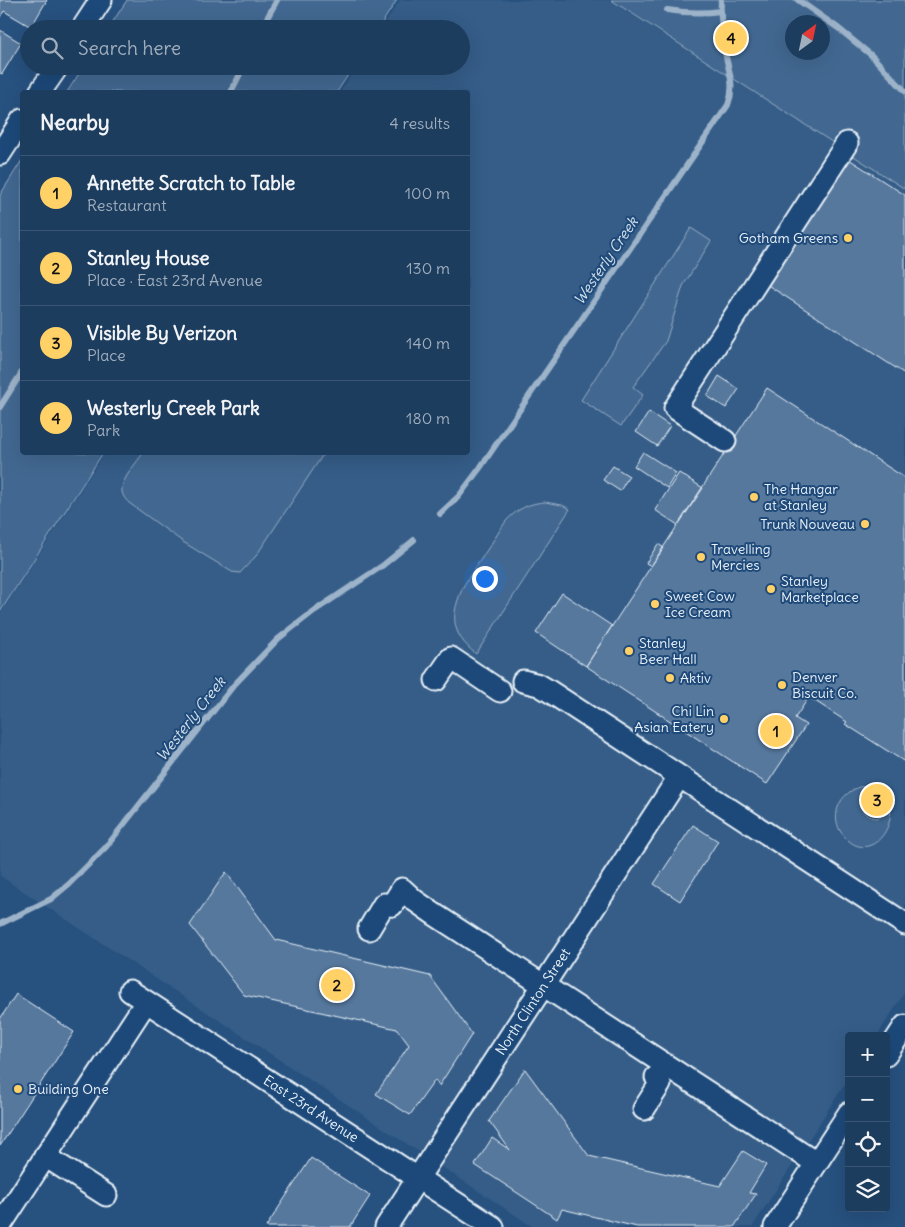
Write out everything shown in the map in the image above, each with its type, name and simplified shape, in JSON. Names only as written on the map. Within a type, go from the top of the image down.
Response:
[{"type":"street","points":[[87,20],[96,2]]},
{"type":"street","points":[[41,90],[52,75]]},
{"type":"street","points":[[0,154],[20,123]]},
{"type":"street","points":[[725,441],[675,408],[846,143]]},
{"type":"street","points":[[436,680],[451,658],[500,691]]},
{"type":"street","points":[[523,681],[549,691],[905,924]]},
{"type":"street","name":"North Clinton Street","points":[[386,1227],[679,777]]},
{"type":"street","points":[[374,932],[384,904],[392,905],[402,890],[414,900],[543,985],[660,1071],[816,1163]]},
{"type":"street","name":"East 23rd Avenue","points":[[46,1156],[138,996],[417,1178],[462,1219],[492,1227]]},
{"type":"street","points":[[890,1049],[905,1026]]},
{"type":"street","points":[[638,1105],[649,1077],[660,1071]]},
{"type":"street","points":[[775,1227],[845,1119]]},
{"type":"street","points":[[0,1226],[46,1156],[106,1195]]},
{"type":"shaded area","points":[[127,0],[397,0],[384,20],[114,20]]},
{"type":"shaded area","name":"Stanley Marketplace","points":[[400,0],[609,0],[905,188],[905,992],[880,1032],[845,1032],[845,1084],[752,1227],[533,1227],[0,876],[0,614],[104,455],[470,455],[470,90],[341,90],[351,75],[470,75],[470,20],[387,20]]},
{"type":"shaded area","points":[[611,0],[905,0],[905,189]]},
{"type":"shaded area","points":[[78,75],[348,75],[338,90],[68,90]]},
{"type":"shaded area","points":[[20,163],[20,455],[102,455],[0,612],[0,195]]},
{"type":"shaded area","points":[[691,228],[711,241],[683,286],[666,341],[633,387],[643,395],[621,426],[581,400]]},
{"type":"shaded area","points":[[142,455],[323,455],[256,556],[240,573],[232,572],[183,542],[129,503],[122,492],[127,475]]},
{"type":"shaded area","points":[[545,502],[562,505],[570,509],[476,654],[461,639],[457,631],[455,614],[459,596],[464,585],[506,521],[524,507]]},
{"type":"shaded area","points":[[859,787],[870,787],[881,791],[870,790],[862,798],[861,807],[866,815],[877,818],[886,812],[889,802],[891,814],[888,826],[882,836],[874,843],[865,847],[855,845],[842,834],[836,818],[838,807],[842,800],[848,793]]},
{"type":"building","points":[[0,0],[47,0],[35,20],[20,20],[4,11],[0,17]]},
{"type":"building","points":[[0,30],[20,42],[20,45],[2,74],[0,73]]},
{"type":"building","name":"Gotham Greens","points":[[844,156],[905,195],[905,374],[763,282]]},
{"type":"building","points":[[719,376],[739,389],[726,408],[707,396]]},
{"type":"building","name":"Stanley Marketplace","points":[[767,388],[905,478],[905,762],[845,724],[847,722],[809,697],[795,718],[806,725],[767,784],[586,666]]},
{"type":"building","points":[[649,412],[670,426],[657,446],[636,432]]},
{"type":"building","points":[[643,452],[676,473],[667,488],[634,466]]},
{"type":"building","points":[[613,466],[629,476],[620,491],[603,480]]},
{"type":"building","points":[[679,473],[703,488],[678,525],[655,510]]},
{"type":"building","points":[[658,544],[664,548],[651,566],[646,563]]},
{"type":"building","points":[[562,593],[612,626],[586,666],[536,633]]},
{"type":"building","points":[[693,825],[718,841],[680,901],[654,884]]},
{"type":"building","points":[[226,872],[276,940],[430,976],[472,1034],[439,1086],[435,1080],[410,1115],[376,1094],[409,1045],[397,1029],[244,995],[190,925]]},
{"type":"building","name":"Building One","points":[[16,994],[74,1032],[0,1146],[0,1019]]},
{"type":"building","points":[[525,1069],[589,1156],[720,1186],[743,1151],[766,1165],[749,1193],[756,1194],[734,1227],[637,1227],[562,1209],[557,1219],[475,1165],[492,1138],[510,1150],[489,1121]]},
{"type":"building","points":[[311,1158],[370,1196],[350,1227],[266,1227]]},
{"type":"waterway","points":[[266,20],[277,0]]},
{"type":"waterway","name":"Westerly Creek","points":[[440,514],[459,496],[480,468],[728,105],[731,78],[722,32],[721,0]]},
{"type":"waterway","points":[[798,0],[838,28],[871,55],[905,91]]},
{"type":"waterway","points":[[667,10],[694,13],[720,11]]},
{"type":"waterway","points":[[232,90],[240,75]]},
{"type":"waterway","points":[[0,407],[20,375]]},
{"type":"waterway","name":"Westerly Creek","points":[[0,924],[51,899],[106,847],[234,685],[278,639],[314,611],[382,566],[414,540]]},
{"type":"place","name":"Westerly Creek Park","points":[[731,38]]},
{"type":"place","name":"Gotham Greens","points":[[848,238]]},
{"type":"place","name":"The Hangar at Stanley","points":[[754,497]]},
{"type":"place","name":"Trunk Nouveau","points":[[865,524]]},
{"type":"place","name":"Travelling Mercies","points":[[701,557]]},
{"type":"place","name":"Stanley Marketplace","points":[[771,589]]},
{"type":"place","name":"Sweet Cow Ice Cream","points":[[655,604]]},
{"type":"place","name":"Stanley Beer Hall","points":[[629,651]]},
{"type":"place","name":"Aktiv","points":[[670,678]]},
{"type":"place","name":"Denver Biscuit Co.","points":[[782,685]]},
{"type":"place","name":"Chi Lin Asian Eatery","points":[[724,719]]},
{"type":"place","name":"Annette Scratch to Table","points":[[776,731]]},
{"type":"place","name":"Visible By Verizon","points":[[877,800]]},
{"type":"place","name":"Stanley House","points":[[337,985]]},
{"type":"place","name":"Building One","points":[[18,1089]]}]
